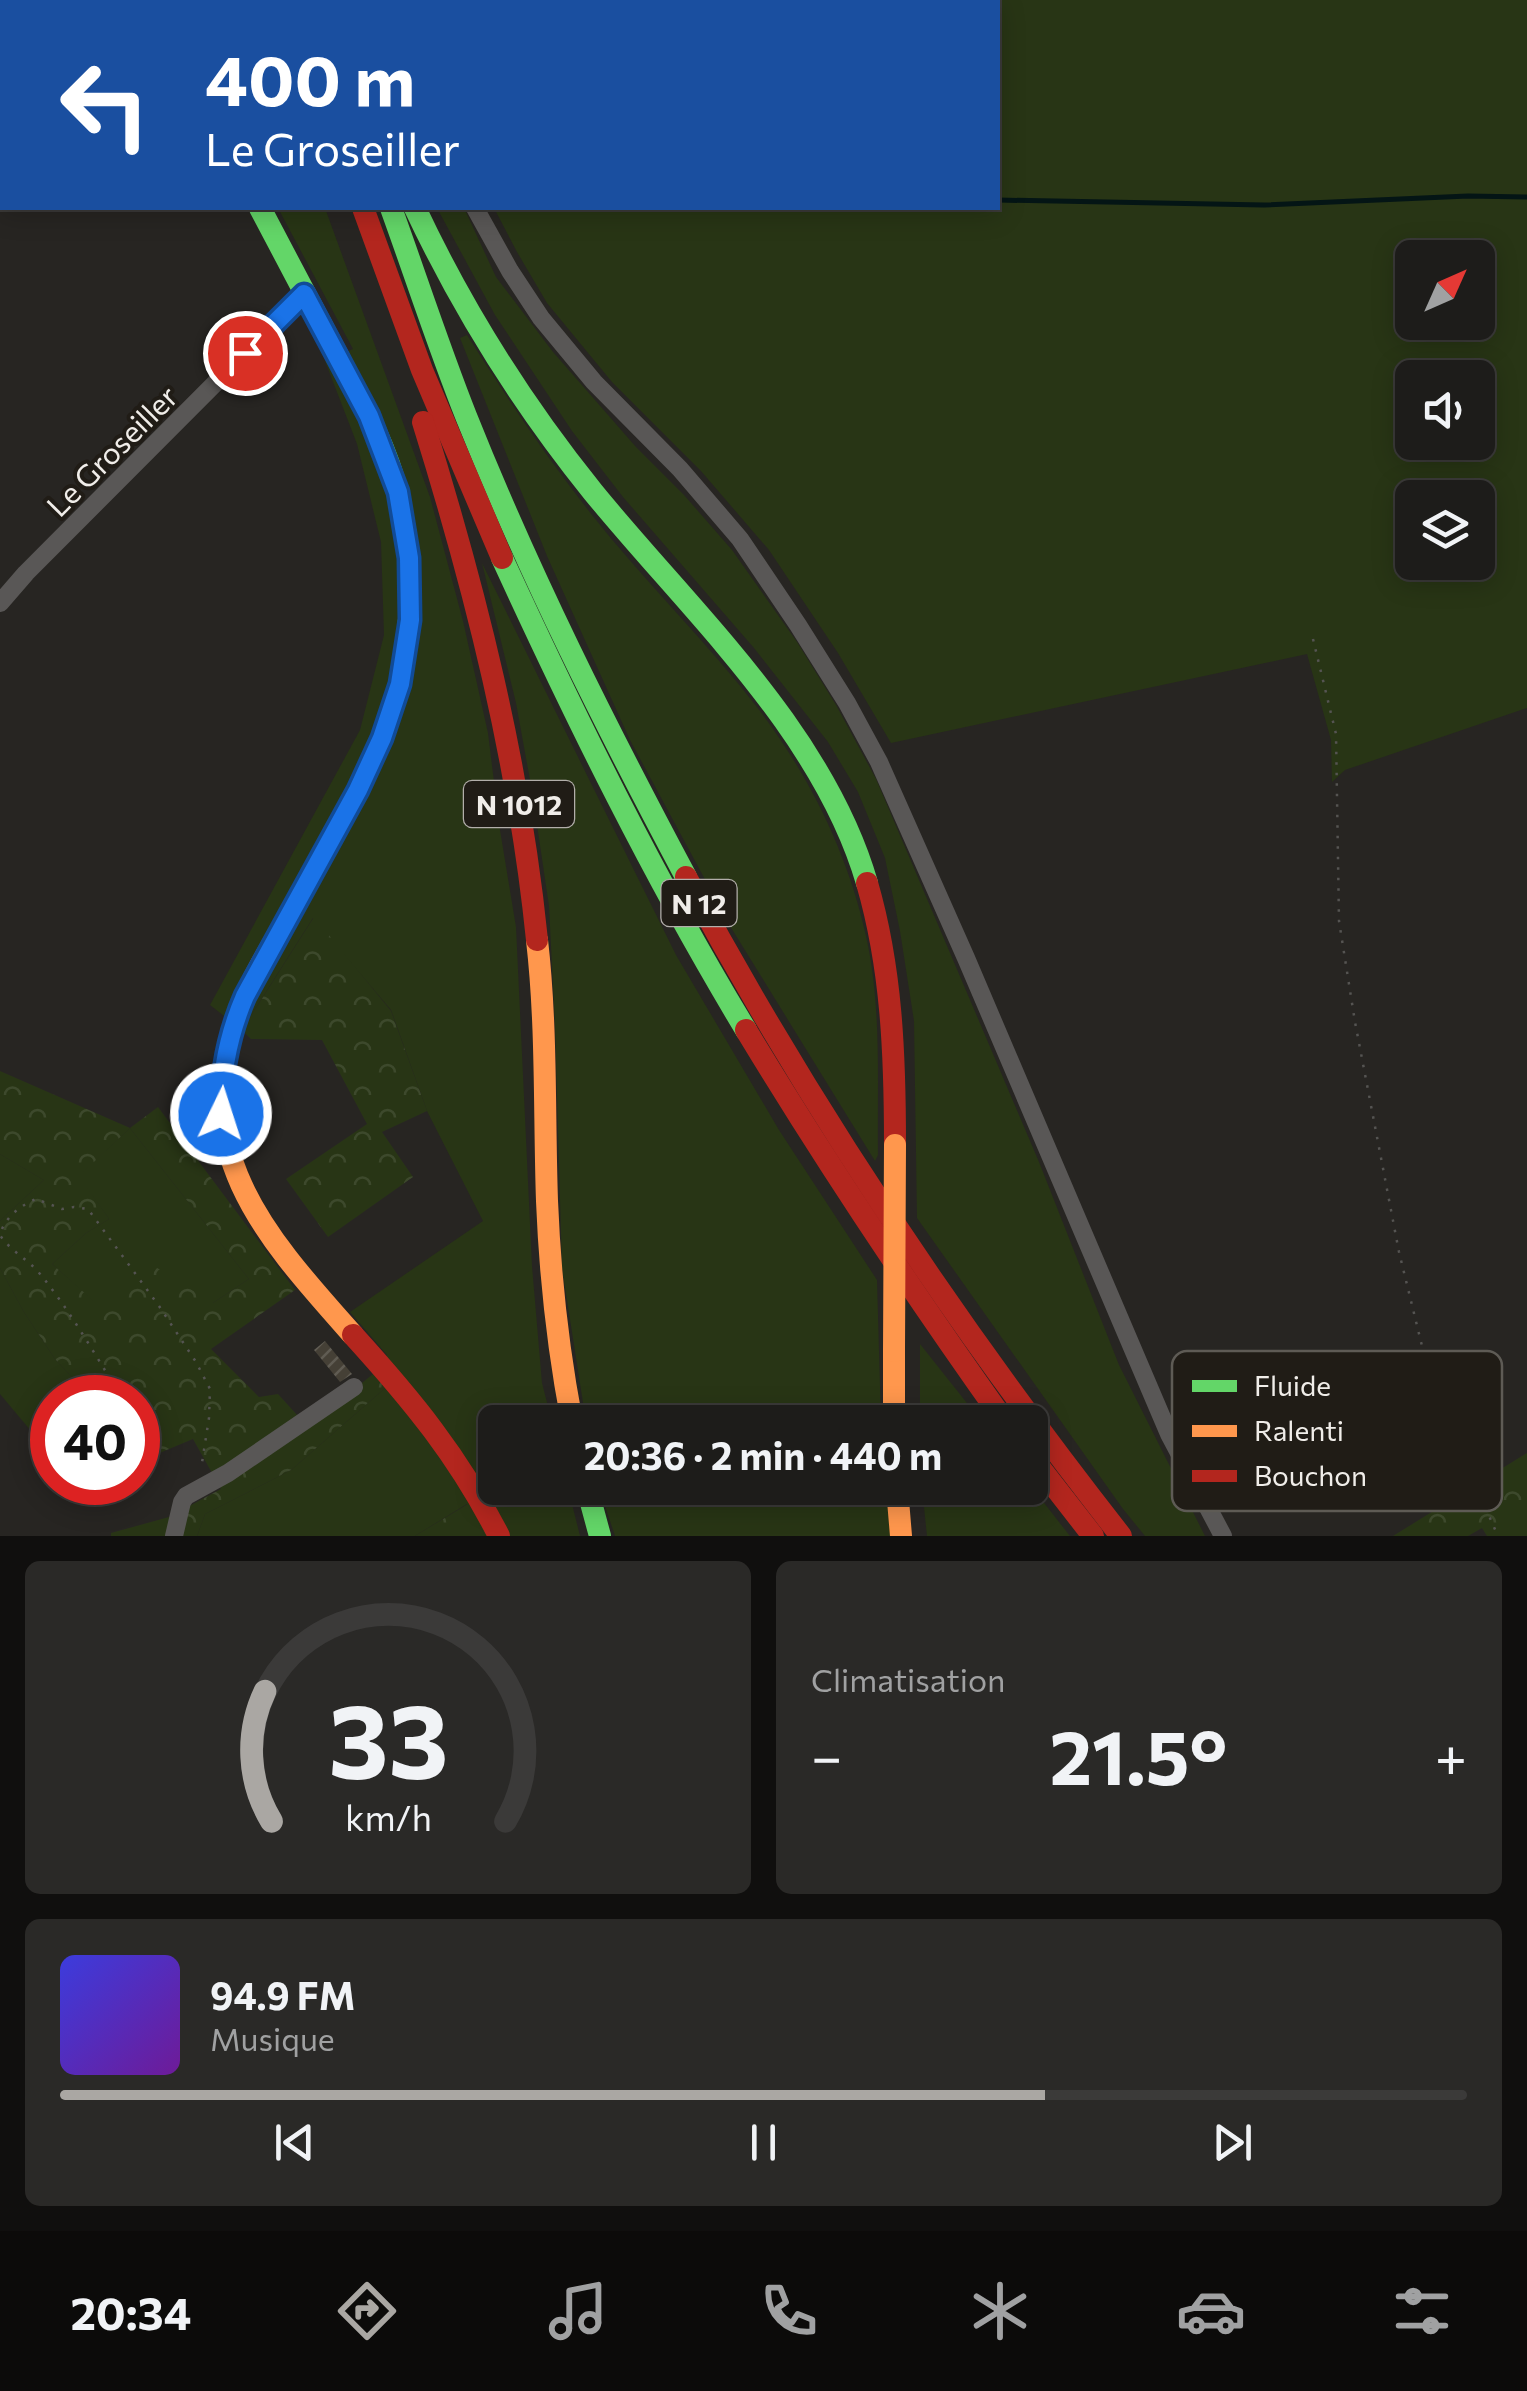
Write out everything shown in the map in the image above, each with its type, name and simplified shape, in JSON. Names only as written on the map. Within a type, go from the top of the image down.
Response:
[{"type":"main road","points":[[261,210],[369,416],[398,492],[409,558],[410,620],[400,684],[382,738],[236,1018],[222,1080],[224,1136],[236,1174],[259,1217],[432,1426],[472,1485],[499,1536]]},
{"type":"main road","name":"N 1012","points":[[347,210],[450,507],[490,651],[504,718],[539,953],[550,1266],[569,1405]]},
{"type":"main road","name":"N 12","points":[[363,210],[395,302],[481,514],[598,762],[697,947],[803,1126],[915,1297],[993,1405]]},
{"type":"main road","name":"N 12","points":[[392,210],[465,415],[509,518],[618,749],[717,937],[783,1052],[916,1258],[1024,1410],[1121,1536]]},
{"type":"main road","points":[[416,210],[467,309],[539,422],[791,730],[830,794],[864,874],[884,952],[894,1038],[894,1405]]},
{"type":"main road","points":[[1048,1478],[1093,1536]]},
{"type":"main road","points":[[592,1505],[600,1536]]},
{"type":"main road","points":[[898,1505],[901,1536]]},
{"type":"street","points":[[476,210],[541,318],[594,382],[680,469],[740,540],[846,703],[878,762],[966,958],[1172,1440]]},
{"type":"street","name":"Le Groseiller","points":[[0,603],[304,294]]},
{"type":"street","points":[[174,1536],[184,1498],[228,1473],[354,1387]]},
{"type":"street","points":[[1210,1511],[1223,1536]]},
{"type":"path","points":[[1313,640],[1336,734],[1339,921],[1399,1252],[1423,1351]]},
{"type":"path","points":[[108,1375],[50,1287],[0,1234],[2,1224],[26,1203],[36,1199],[62,1209],[88,1209],[196,1362],[210,1389],[196,1490]]},
{"type":"path","points":[[1487,1511],[1498,1536]]},
{"type":"green space","points":[[1000,0],[1527,0],[1527,708],[1345,770],[1332,782],[1331,740],[1307,654],[891,743],[838,653],[769,550],[701,471],[612,382],[547,303],[495,210],[1000,210]]},
{"type":"green space","points":[[279,210],[326,210],[430,497],[488,733],[516,927],[532,1266],[542,1383],[548,1405],[478,1405],[478,1505],[572,1505],[580,1536],[485,1536],[467,1504],[415,1536],[197,1536],[205,1514],[291,1470],[385,1388],[373,1374],[387,1355],[350,1312],[483,1221],[427,1111],[391,1010],[313,918],[242,1030],[210,1005],[360,730],[384,635],[381,542],[357,444],[325,361],[353,349]]},
{"type":"green space","points":[[438,210],[465,210],[496,277],[553,352],[732,550],[836,705],[876,779],[1039,1162],[1119,1365],[1172,1470],[1172,1511],[1192,1511],[1205,1536],[1145,1536],[917,1218],[914,1021],[885,858],[858,792],[828,742],[754,648],[623,497],[572,431],[495,315]]},
{"type":"green space","points":[[467,335],[527,427],[592,515],[760,711],[795,762],[825,818],[849,876],[871,963],[878,1045],[875,1161],[730,926],[630,740],[547,556],[460,338]]},
{"type":"green space","points":[[482,563],[676,955],[779,1130],[877,1280],[881,1405],[583,1405],[562,1268],[549,906],[516,703]]},
{"type":"green space","points":[[314,917],[391,1011],[427,1111],[382,1132],[413,1177],[328,1237],[286,1179],[367,1124],[322,1040],[251,1039],[242,1030]]},
{"type":"green space","points":[[0,1071],[130,1128],[158,1107],[295,1290],[211,1349],[259,1397],[278,1394],[308,1427],[373,1374],[385,1388],[291,1470],[205,1514],[197,1536],[111,1536],[169,1517],[221,1489],[193,1439],[160,1453],[160,1375],[70,1375],[24,1312],[0,1268],[0,1221],[44,1180],[0,1154]],"holes":[[[130,1128],[249,1279],[213,1303],[154,1266],[106,1312],[52,1264],[86,1233],[109,1219],[79,1176]]]},
{"type":"green space","points":[[130,1128],[249,1279],[213,1303],[106,1313],[52,1264],[86,1233],[109,1219],[78,1176]]},
{"type":"green space","points":[[0,1154],[44,1180],[0,1221]]},
{"type":"green space","points":[[0,1268],[24,1312],[70,1375],[30,1375],[30,1430],[0,1394]]},
{"type":"green space","points":[[920,1344],[968,1405],[920,1405]]},
{"type":"green space","points":[[1527,1453],[1527,1536],[1487,1536],[1482,1528],[1468,1536],[1393,1536],[1433,1511],[1502,1511],[1502,1468]]},
{"type":"green space","points":[[468,1504],[485,1536],[415,1536]]},
{"type":"green space","points":[[605,1505],[888,1505],[891,1536],[615,1536]]},
{"type":"green space","points":[[924,1505],[1046,1505],[1070,1536],[927,1536]]},
{"type":"building","points":[[325,1341],[352,1374],[340,1382],[314,1350]]},
{"type":"waterway","points":[[1000,200],[1264,205],[1527,197]]},
{"type":"traffic: fast","points":[[261,210],[355,389],[387,459],[404,525],[410,587],[406,650],[392,710],[351,804],[293,908]]},
{"type":"traffic: fast","points":[[392,210],[456,390],[516,534],[598,707],[686,877]]},
{"type":"traffic: fast","points":[[416,210],[495,355],[542,425],[593,492],[711,628],[787,724],[847,827],[867,883]]},
{"type":"traffic: fast","points":[[502,558],[617,797],[746,1030]]},
{"type":"traffic: fast","points":[[592,1505],[600,1536]]},
{"type":"traffic: slow","points":[[293,908],[240,1010],[225,1060],[222,1106],[228,1148],[243,1188],[264,1226],[353,1335]]},
{"type":"traffic: slow","points":[[537,940],[550,1256],[569,1405]]},
{"type":"traffic: slow","points":[[894,1351],[895,1145]]},
{"type":"traffic: slow","points":[[894,1351],[894,1405]]},
{"type":"traffic: slow","points":[[898,1505],[901,1536]]},
{"type":"traffic: jam","points":[[364,210],[422,370],[502,558]]},
{"type":"traffic: jam","points":[[423,422],[493,678],[519,808],[537,940]]},
{"type":"traffic: jam","points":[[686,877],[784,1049],[889,1216],[1002,1378],[1121,1536]]},
{"type":"traffic: jam","points":[[867,883],[882,948],[890,1013],[895,1145]]},
{"type":"traffic: jam","points":[[746,1030],[872,1228],[993,1405]]},
{"type":"traffic: jam","points":[[353,1335],[433,1430],[468,1480],[499,1536]]},
{"type":"traffic: jam","points":[[1048,1478],[1093,1536]]},
{"type":"route","points":[[221,1114],[224,1066],[236,1018],[382,738],[400,684],[410,620],[409,558],[398,492],[369,416],[304,294],[245,353]]}]
